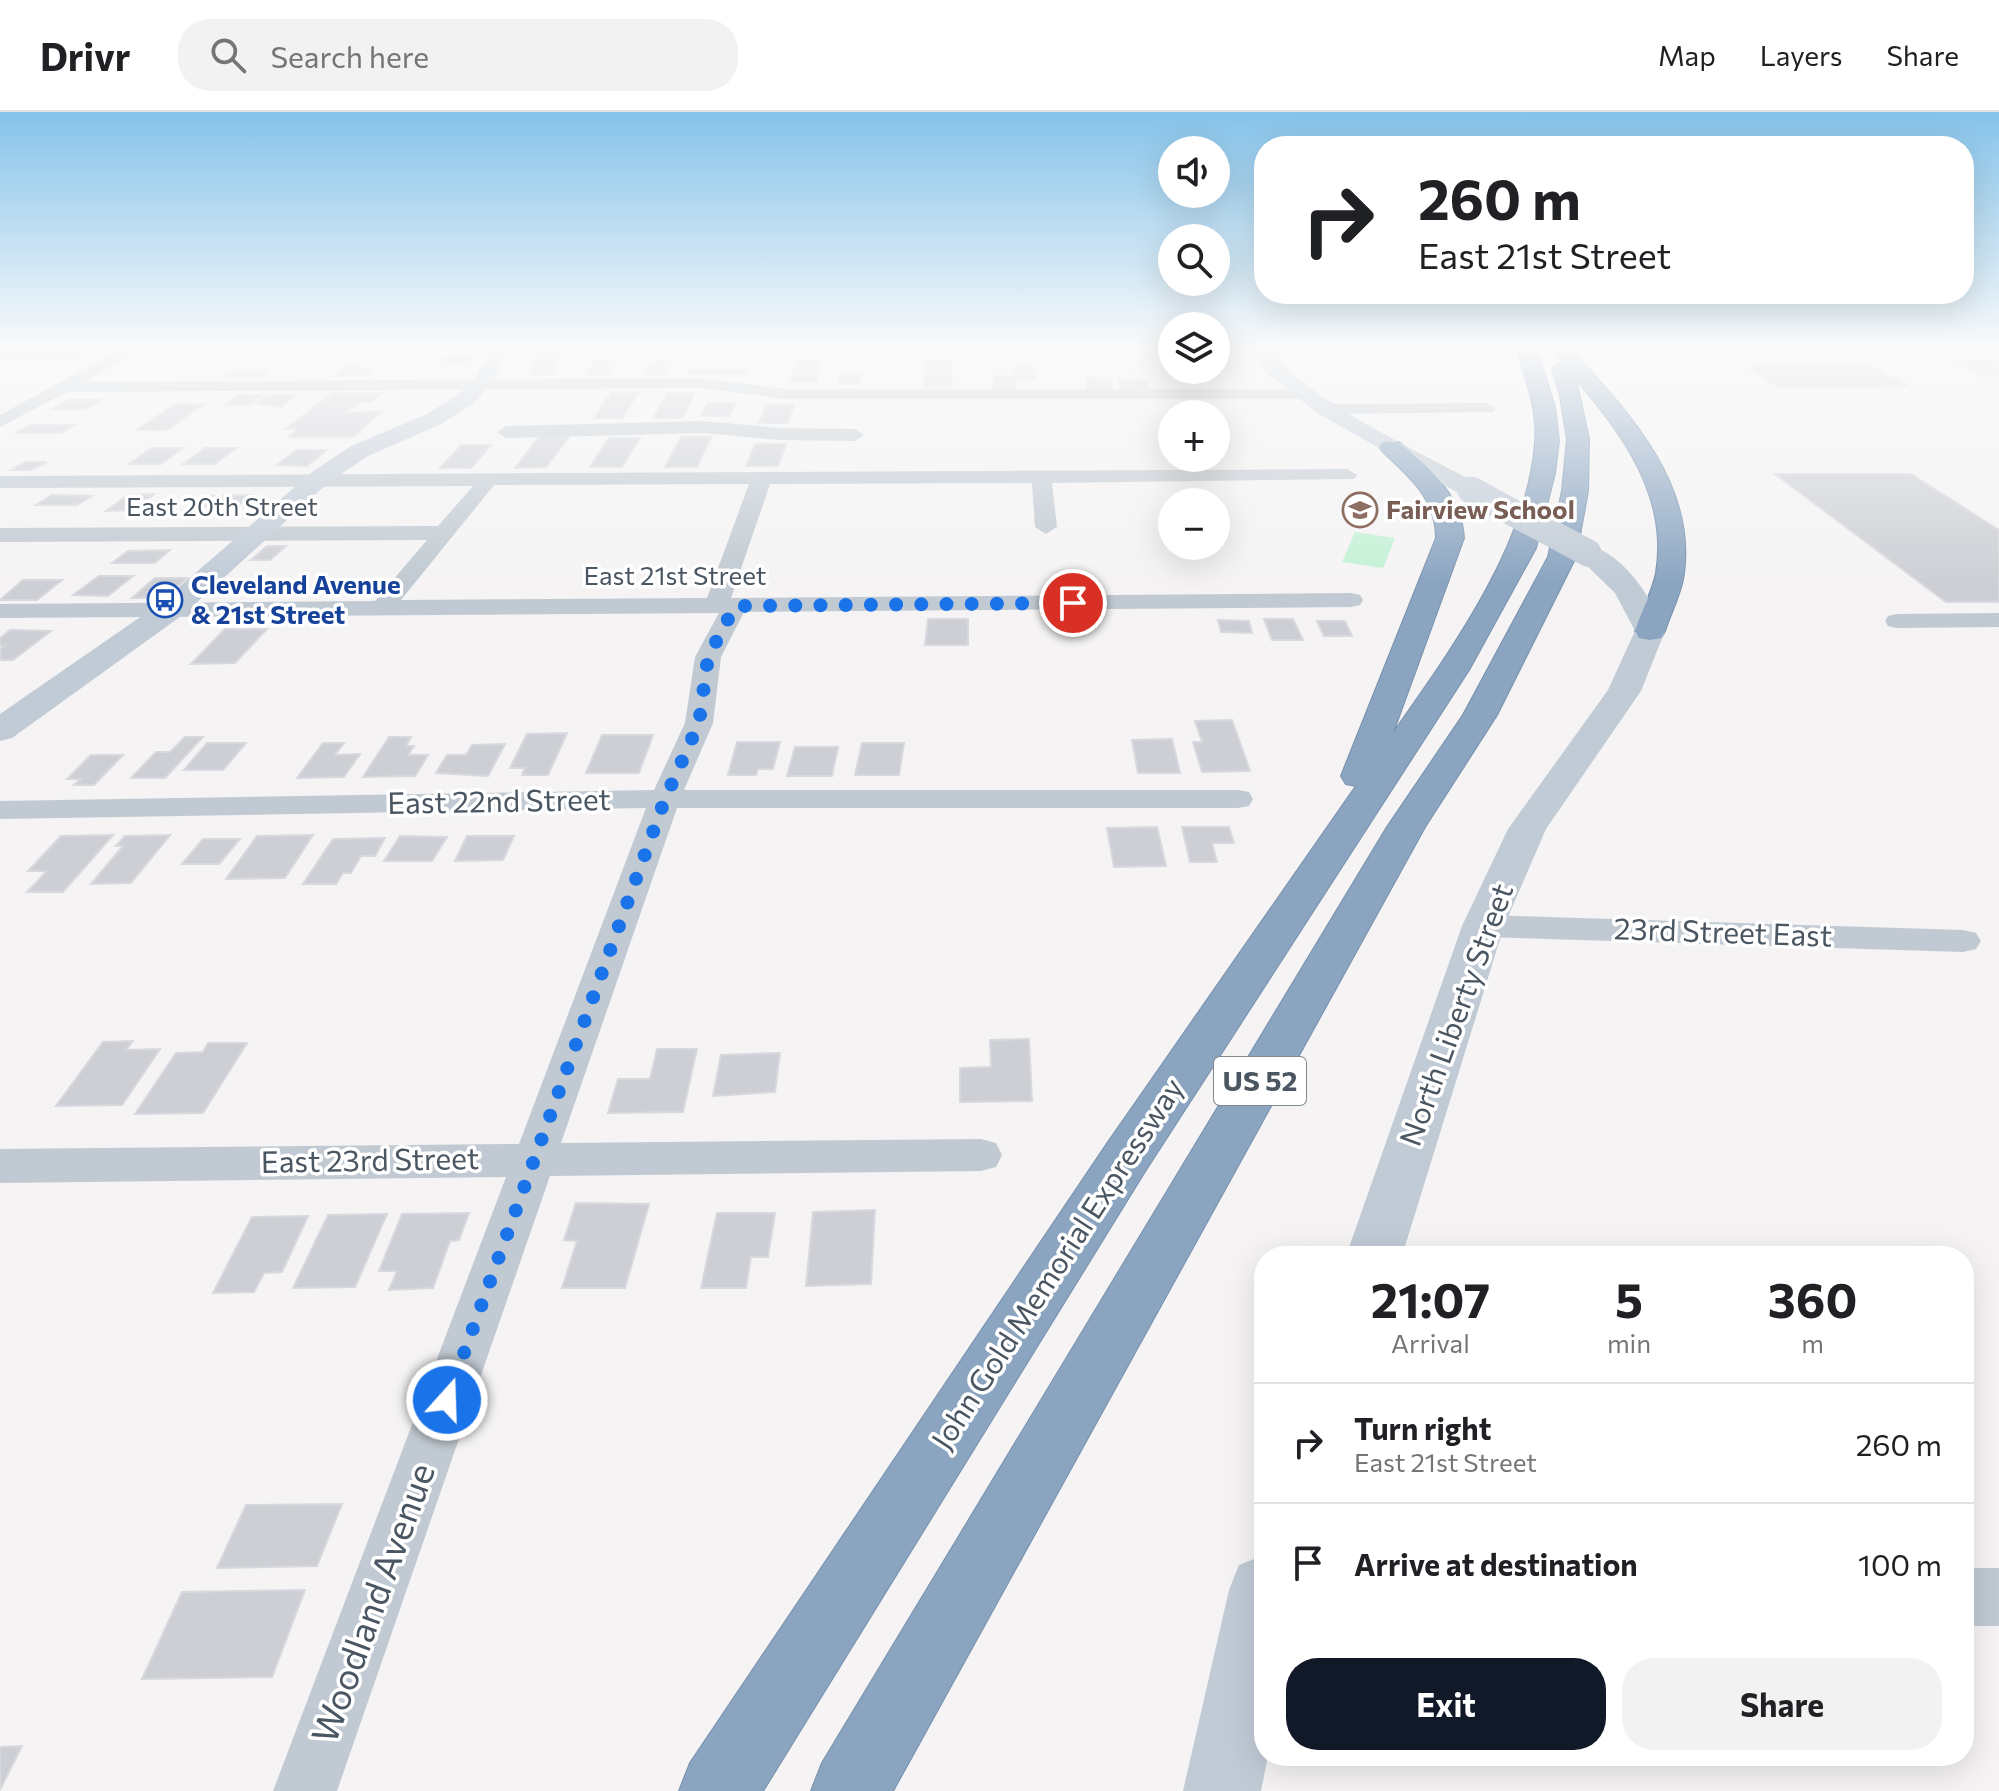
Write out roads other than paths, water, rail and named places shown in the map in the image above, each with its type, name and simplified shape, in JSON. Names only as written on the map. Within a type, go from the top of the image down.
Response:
[{"type":"highway","name":"John Gold Memorial Expressway","points":[[718,1791],[1116,1172],[1453,670],[1522,548],[1543,473],[1546,425]]},
{"type":"highway","name":"US 52","points":[[850,1791],[1406,827],[1480,715],[1562,557],[1575,491],[1576,425]]},
{"type":"highway","points":[[1624,425],[1642,447],[1670,516],[1670,573],[1650,631]]},
{"type":"highway","points":[[1329,853],[1450,538],[1452,521],[1445,504],[1432,486],[1391,447]]},
{"type":"main road","points":[[0,731],[172,609],[316,480],[345,459],[417,425]]},
{"type":"main road","points":[[1355,425],[1588,553],[1605,566],[1642,608],[1650,631]]},
{"type":"main road","name":"North Liberty Street","points":[[1377,1246],[1483,926],[1527,829],[1624,691],[1650,631]]},
{"type":"main road","points":[[1222,1791],[1254,1640]]},
{"type":"street","points":[[506,432],[625,428],[742,429],[779,434],[855,435]]},
{"type":"street","points":[[717,478],[742,429]]},
{"type":"street","points":[[0,482],[1347,475]]},
{"type":"street","points":[[1041,476],[1046,527]]},
{"type":"street","name":"Woodland Avenue","points":[[305,1791],[665,799],[699,723],[708,657],[762,477]]},
{"type":"street","points":[[381,609],[490,478]]},
{"type":"street","name":"East 20th Street","points":[[0,535],[444,533]]},
{"type":"street","name":"East 21st Street","points":[[0,611],[1351,600]]},
{"type":"street","points":[[1897,621],[1999,620]]},
{"type":"street","name":"East 22nd Street","points":[[0,810],[665,799],[1238,799]]},
{"type":"street","name":"23rd Street East","points":[[1483,926],[1963,941]]},
{"type":"street","name":"East 23rd Street","points":[[0,1166],[981,1155]]},
{"type":"street","points":[[1974,1597],[1999,1597]]},
{"type":"place","name":"Fairview School","points":[[1360,510]]},
{"type":"place","name":"Cleveland Avenue & 21st Street","points":[[165,600]]}]
